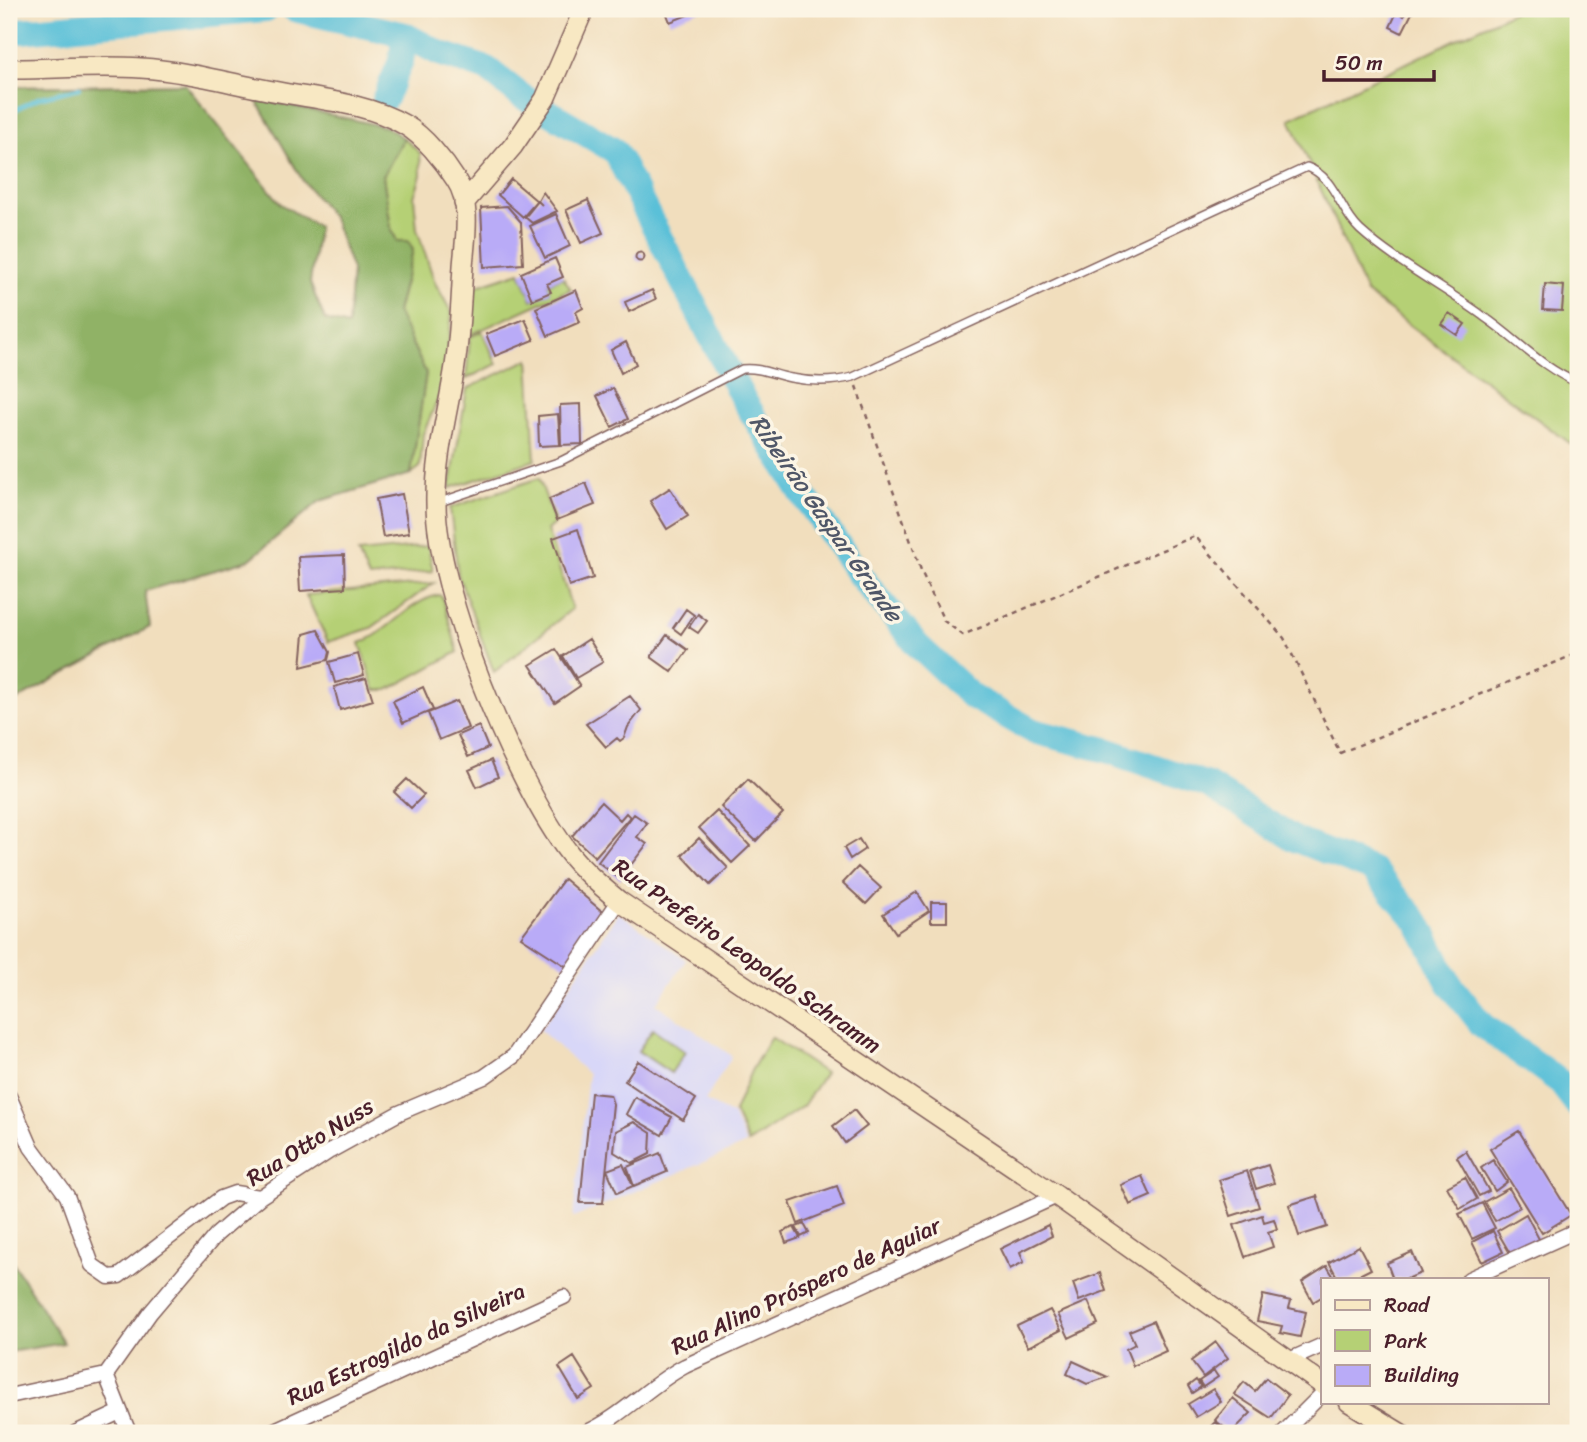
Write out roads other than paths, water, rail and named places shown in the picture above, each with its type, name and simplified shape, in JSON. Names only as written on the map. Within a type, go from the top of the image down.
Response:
[{"type":"street","points":[[464,203],[540,106],[584,9]]},
{"type":"street","points":[[9,69],[141,68],[344,103],[397,121],[416,133],[456,180],[464,203]]},
{"type":"street","name":"Rua Prefeito Leopoldo Schramm","points":[[464,203],[465,245],[455,365],[438,461],[436,503],[443,565],[464,632],[512,749],[540,809],[568,852],[619,901],[1057,1196],[1321,1384]]},
{"type":"street","name":"Rua Otto Nuss","points":[[106,1375],[150,1313],[216,1236],[260,1197],[330,1150],[399,1113],[484,1077],[514,1056],[619,901]]},
{"type":"street","points":[[9,1096],[31,1147],[67,1196],[92,1265],[108,1277],[119,1276],[220,1198],[235,1193],[260,1197]]},
{"type":"street","name":"Rua Alino Próspero de Aguiar","points":[[592,1432],[628,1408],[660,1380],[685,1366],[1057,1196]]},
{"type":"street","points":[[1471,1278],[1578,1230]]},
{"type":"street","name":"Rua Estrogildo da Silveira","points":[[268,1433],[564,1297]]},
{"type":"street","points":[[1287,1361],[1321,1346]]},
{"type":"street","points":[[9,1396],[106,1375],[129,1433]]},
{"type":"street","points":[[1283,1433],[1321,1395]]},
{"type":"street","points":[[1352,1404],[1400,1433]]},
{"type":"street","points":[[75,1433],[120,1412]]},
{"type":"lane","points":[[436,503],[561,460],[742,369],[755,368],[790,378],[816,381],[853,377],[1307,167],[1319,171],[1329,182],[1360,230],[1486,317],[1534,359],[1578,383]]},
{"type":"waterway","name":"Ribeirão Gaspar Grande","points":[[9,29],[21,31],[266,9]]},
{"type":"waterway","name":"Ribeirão Gaspar Grande","points":[[294,9],[405,35],[439,53],[487,69],[520,95],[615,151],[742,397],[801,492],[861,577],[918,646],[971,696],[1033,731],[1106,750],[1208,785],[1294,839],[1373,870],[1418,922],[1449,983],[1482,1025],[1559,1081],[1578,1106]]},
{"type":"waterway","points":[[385,98],[401,61],[405,35]]},
{"type":"waterway","points":[[9,113],[38,98],[79,88]]}]
